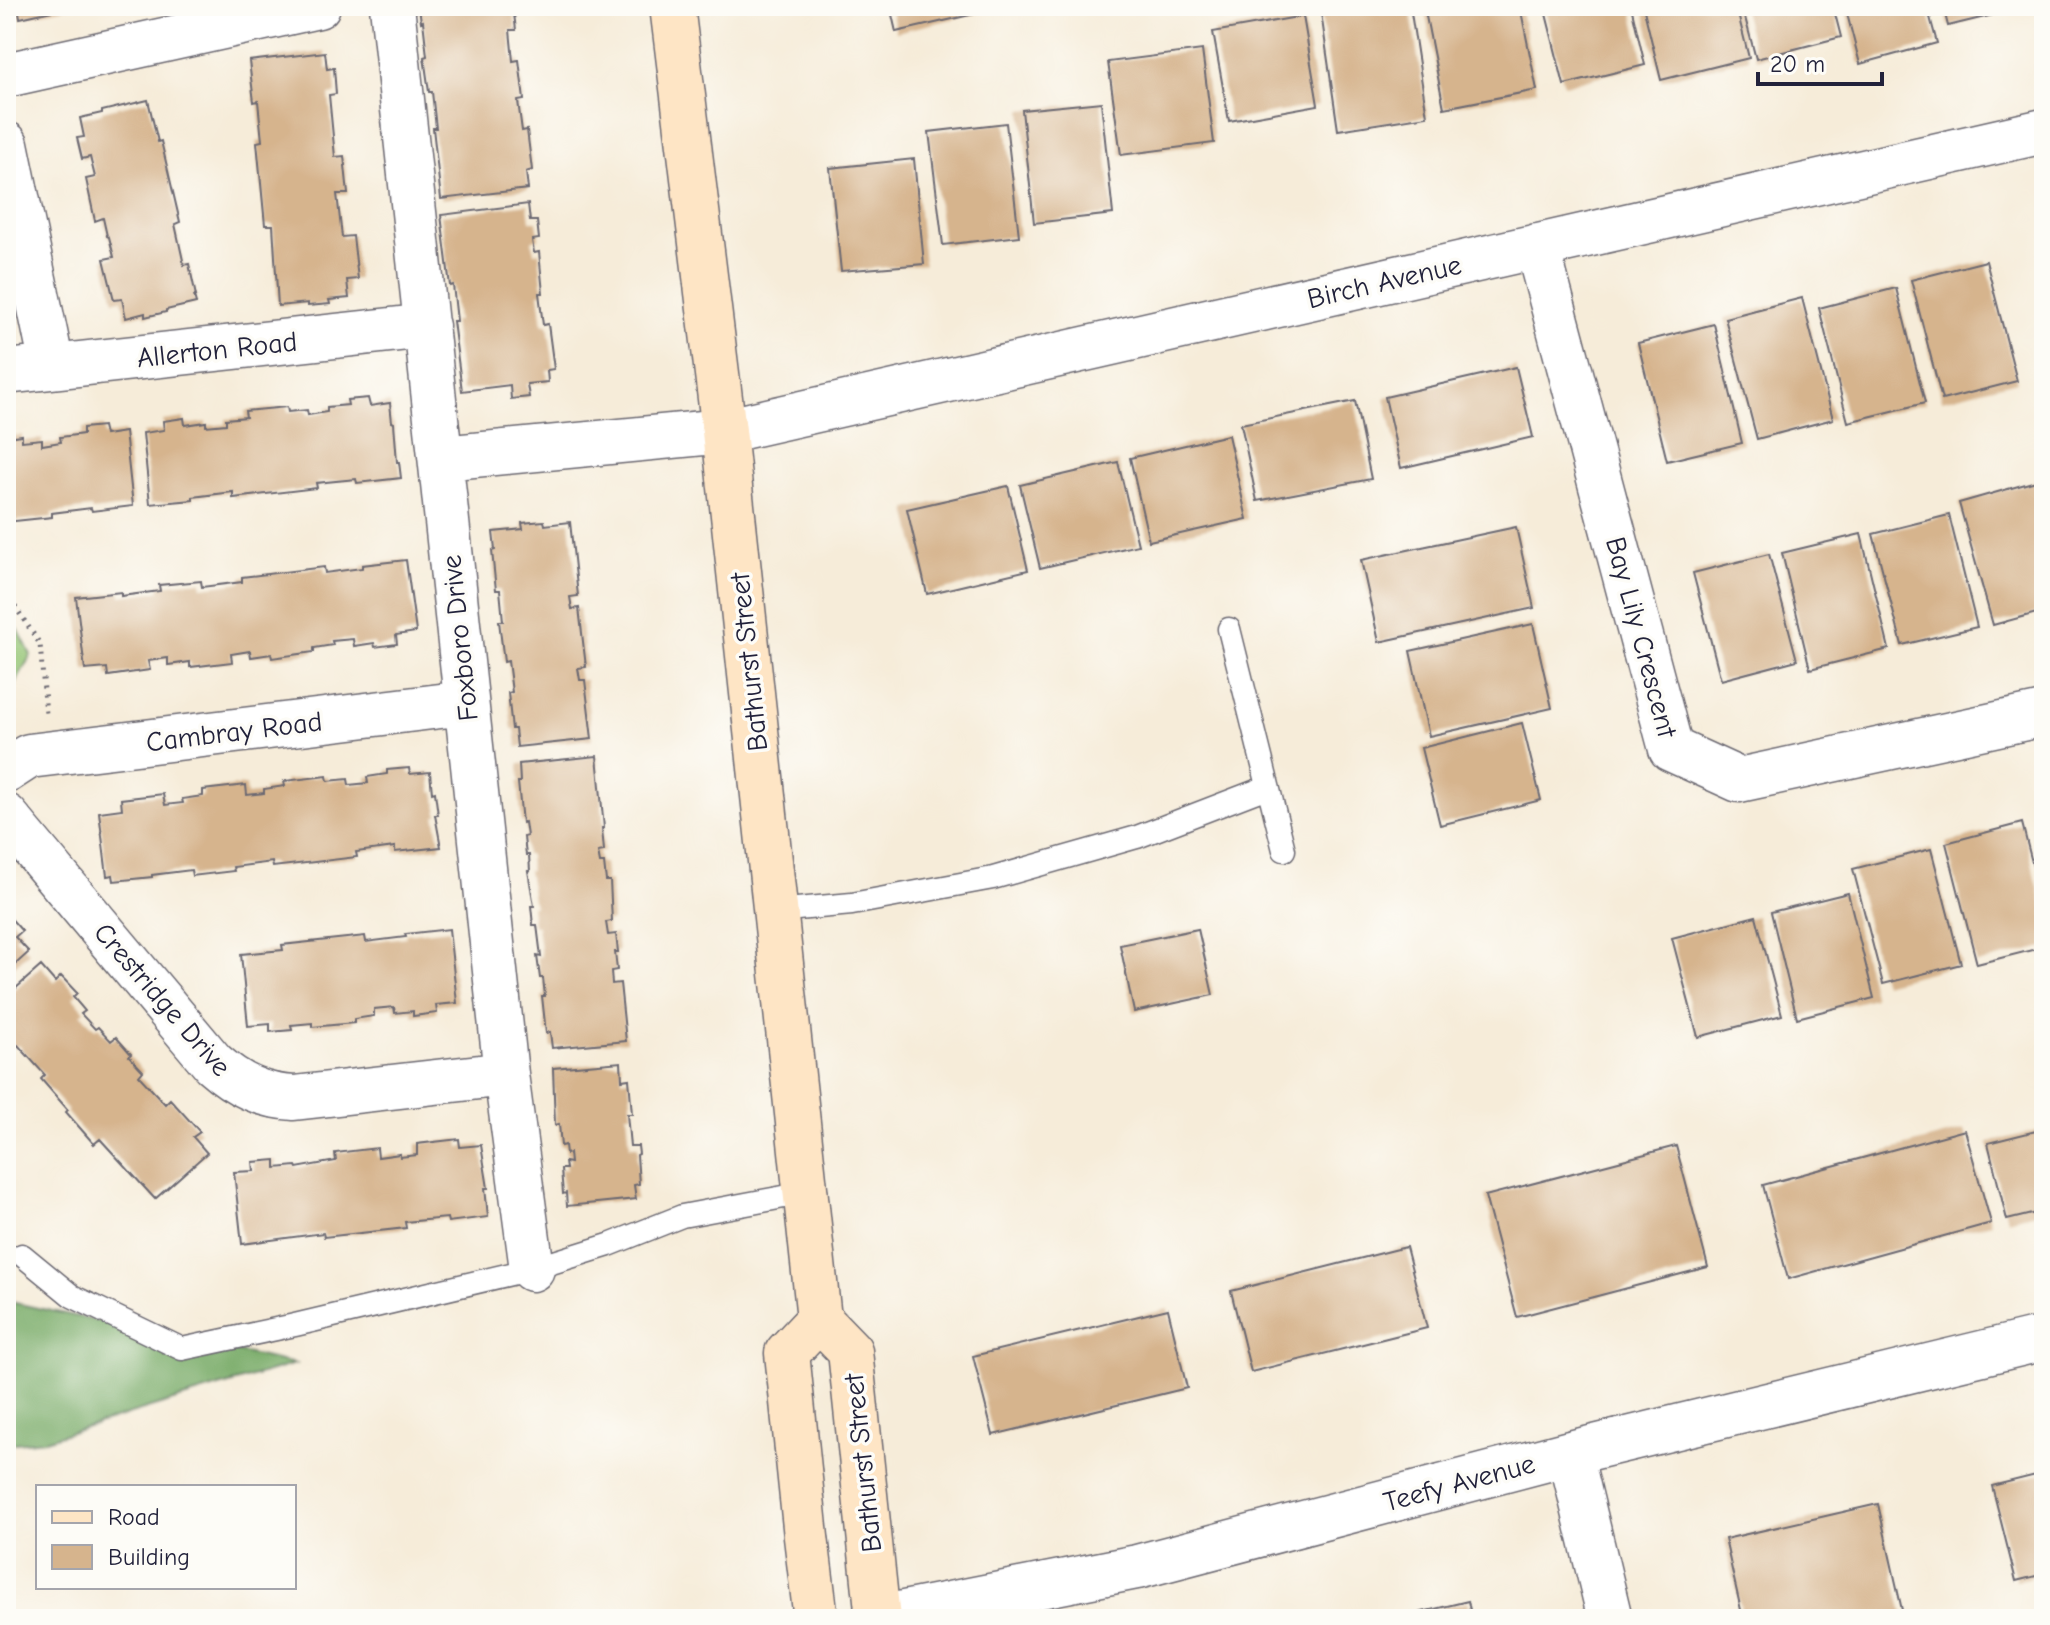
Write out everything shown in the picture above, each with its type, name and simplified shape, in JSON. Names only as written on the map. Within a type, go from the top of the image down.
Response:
[{"type":"main road","name":"Bathurst Street","points":[[672,6],[724,431],[819,1319],[850,1351],[876,1619]]},
{"type":"main road","points":[[816,1619],[787,1353],[819,1319]]},
{"type":"street","points":[[6,75],[318,6]]},
{"type":"street","name":"Foxboro Drive","points":[[392,6],[506,1074],[532,1269]]},
{"type":"street","name":"Birch Avenue","points":[[442,458],[724,431],[2044,131]]},
{"type":"street","points":[[6,144],[52,366]]},
{"type":"street","name":"Bay Lily Crescent","points":[[1537,246],[1671,749],[1739,780],[2044,714]]},
{"type":"street","name":"Allerton Road","points":[[6,372],[427,326]]},
{"type":"street","name":"Cambray Road","points":[[6,771],[29,756],[465,703]]},
{"type":"street","name":"Crestridge Drive","points":[[6,816],[213,1063],[242,1085],[267,1095],[294,1098],[506,1074]]},
{"type":"street","name":"Teefy Avenue","points":[[876,1619],[1137,1567],[1570,1453],[2044,1338]]},
{"type":"street","points":[[1570,1453],[1610,1619]]},
{"type":"lane","points":[[1229,629],[1284,850]]},
{"type":"lane","points":[[775,911],[852,904],[993,878],[1137,837],[1267,787]]},
{"type":"lane","points":[[22,1255],[72,1296],[182,1349],[532,1269],[609,1245],[682,1216],[805,1193]]},
{"type":"path","points":[[6,593],[40,644],[46,723]]},
{"type":"green space","points":[[18,629],[31,655],[6,700],[6,635]]},
{"type":"green space","points":[[6,1301],[295,1364],[45,1440],[6,1444]]},
{"type":"building","points":[[18,6],[70,6],[70,7],[20,18]]},
{"type":"building","points":[[419,6],[513,6],[516,30],[510,30],[513,61],[519,60],[524,100],[518,101],[522,131],[527,130],[532,170],[526,172],[528,189],[441,199],[432,92],[429,92]]},
{"type":"building","points":[[890,6],[1005,6],[1005,7],[896,32]]},
{"type":"building","points":[[1320,6],[1410,6],[1427,116],[1338,130]]},
{"type":"building","points":[[1424,6],[1520,6],[1537,90],[1444,108]]},
{"type":"building","points":[[1544,6],[1631,6],[1645,65],[1564,85]]},
{"type":"building","points":[[1643,6],[1736,6],[1749,58],[1661,80]]},
{"type":"building","points":[[1742,6],[1833,6],[1841,37],[1756,59]]},
{"type":"building","points":[[1845,6],[1927,6],[1937,43],[1860,64]]},
{"type":"building","points":[[1943,6],[2025,6],[2026,7],[1948,26]]},
{"type":"building","points":[[1303,16],[1318,105],[1229,121],[1213,32]]},
{"type":"building","points":[[1202,50],[1214,143],[1121,155],[1108,62]]},
{"type":"building","points":[[325,52],[327,69],[334,68],[336,94],[329,95],[335,157],[344,156],[348,194],[337,194],[342,237],[353,236],[358,279],[347,280],[349,298],[329,300],[330,304],[278,306],[273,225],[265,225],[257,142],[262,141],[258,101],[254,102],[249,61]]},
{"type":"building","points":[[148,100],[158,142],[161,141],[180,222],[175,224],[184,265],[189,264],[196,303],[145,317],[145,313],[126,318],[122,299],[114,300],[104,259],[114,257],[103,218],[95,221],[86,179],[95,177],[90,157],[82,159],[77,138],[84,137],[80,118]]},
{"type":"building","points":[[1101,102],[1113,214],[1034,223],[1022,110]]},
{"type":"building","points":[[1006,123],[1019,236],[943,245],[929,132]]},
{"type":"building","points":[[914,159],[924,264],[841,271],[830,168]]},
{"type":"building","points":[[528,204],[530,221],[537,221],[539,239],[532,240],[534,253],[539,252],[543,325],[548,324],[554,369],[547,370],[548,382],[527,384],[529,397],[511,399],[510,385],[462,391],[453,321],[457,321],[453,285],[450,286],[441,215]]},
{"type":"building","points":[[1986,261],[2017,381],[1942,400],[1911,280]]},
{"type":"building","points":[[1896,288],[1925,403],[1848,422],[1819,308]]},
{"type":"building","points":[[1802,298],[1833,419],[1757,439],[1725,318]]},
{"type":"building","points":[[1714,324],[1742,443],[1667,461],[1638,343]]},
{"type":"building","points":[[1516,367],[1533,437],[1401,468],[1385,397]]},
{"type":"building","points":[[368,398],[370,406],[390,403],[401,478],[357,483],[356,479],[316,483],[317,488],[233,498],[233,492],[150,504],[143,433],[164,430],[163,421],[184,418],[185,425],[206,422],[206,426],[226,424],[226,419],[246,417],[245,411],[287,407],[288,412],[307,410],[308,415],[327,412],[327,407],[348,405],[347,400]]},
{"type":"building","points":[[1355,401],[1371,479],[1257,501],[1241,424]]},
{"type":"building","points":[[103,426],[105,435],[125,432],[133,506],[92,511],[91,508],[52,513],[52,517],[6,522],[6,437],[22,435],[22,441],[42,439],[42,445],[61,442],[60,437],[83,434],[83,428]]},
{"type":"building","points":[[1228,435],[1247,519],[1149,541],[1130,458]]},
{"type":"building","points":[[1118,462],[1138,545],[1040,568],[1020,485]]},
{"type":"building","points":[[2036,481],[2044,509],[2044,611],[1993,625],[1959,503]]},
{"type":"building","points":[[1008,486],[1028,570],[927,594],[907,509]]},
{"type":"building","points":[[1949,515],[1977,627],[1902,645],[1873,534]]},
{"type":"building","points":[[544,521],[545,525],[570,522],[578,596],[570,597],[572,609],[579,608],[586,667],[578,668],[580,680],[585,680],[592,739],[517,747],[508,693],[512,692],[508,661],[504,662],[499,621],[503,621],[500,590],[496,590],[493,532],[523,529],[522,523]]},
{"type":"building","points":[[1516,527],[1534,608],[1379,642],[1361,560]]},
{"type":"building","points":[[1861,534],[1889,649],[1810,669],[1782,553]]},
{"type":"building","points":[[1769,554],[1797,660],[1721,680],[1693,573]]},
{"type":"building","points":[[406,560],[416,632],[396,635],[397,644],[354,646],[353,639],[332,641],[333,645],[314,648],[314,652],[272,658],[271,654],[251,657],[250,651],[231,654],[232,662],[190,667],[190,662],[168,665],[168,658],[148,661],[150,670],[108,676],[107,668],[85,670],[76,597],[121,592],[121,596],[160,591],[159,585],[201,581],[202,587],[242,582],[242,577],[324,567],[325,573]]},
{"type":"building","points":[[1533,624],[1552,708],[1429,736],[1410,651]]},
{"type":"building","points":[[1522,723],[1541,800],[1440,825],[1421,748]]},
{"type":"building","points":[[597,756],[604,828],[604,851],[598,852],[600,863],[604,863],[606,881],[610,881],[612,921],[606,922],[608,935],[616,934],[618,952],[615,952],[617,970],[611,971],[612,984],[620,983],[626,1041],[552,1048],[550,1032],[546,1033],[543,978],[540,978],[537,956],[541,957],[537,925],[533,925],[531,906],[534,906],[524,837],[527,836],[525,822],[522,823],[519,764]]},
{"type":"building","points":[[409,768],[410,774],[430,772],[441,847],[395,852],[395,847],[356,852],[357,857],[273,867],[272,862],[192,876],[191,870],[114,881],[113,875],[107,876],[99,812],[122,809],[121,799],[163,794],[165,805],[203,796],[203,790],[246,785],[247,795],[285,786],[284,781],[327,776],[328,781],[348,779],[349,785],[368,783],[367,777],[387,774],[387,770]]},
{"type":"building","points":[[2022,823],[2044,910],[2044,947],[1977,964],[1946,843]]},
{"type":"building","points":[[1931,849],[1961,964],[1883,984],[1853,869]]},
{"type":"building","points":[[1848,893],[1874,998],[1797,1018],[1771,912]]},
{"type":"building","points":[[6,913],[22,931],[15,937],[29,952],[6,973]]},
{"type":"building","points":[[1756,916],[1782,1015],[1698,1037],[1672,938]]},
{"type":"building","points":[[449,929],[457,1003],[436,1005],[437,1013],[413,1016],[413,1011],[395,1013],[394,1007],[374,1009],[374,1016],[354,1019],[354,1023],[312,1027],[312,1023],[291,1025],[292,1030],[270,1032],[270,1024],[248,1026],[241,954],[283,950],[282,945],[365,936],[366,942]]},
{"type":"building","points":[[1198,929],[1213,995],[1134,1012],[1120,945]]},
{"type":"building","points":[[41,966],[55,982],[61,976],[77,993],[73,997],[85,1011],[81,1014],[111,1041],[116,1037],[143,1071],[139,1076],[165,1104],[170,1099],[200,1132],[193,1137],[207,1153],[155,1199],[100,1139],[94,1144],[41,1079],[45,1075],[6,1036],[6,997]]},
{"type":"building","points":[[621,1062],[622,1080],[629,1079],[632,1114],[627,1114],[630,1146],[638,1146],[639,1154],[639,1184],[634,1185],[636,1199],[567,1206],[561,1169],[566,1169],[565,1162],[570,1163],[569,1153],[566,1154],[565,1145],[561,1146],[559,1124],[555,1125],[553,1068]]},
{"type":"building","points":[[2044,1129],[2044,1211],[2007,1220],[1988,1143]]},
{"type":"building","points":[[1965,1130],[1991,1223],[1788,1279],[1763,1185]]},
{"type":"building","points":[[459,1139],[460,1147],[481,1145],[488,1188],[485,1188],[488,1217],[448,1222],[447,1218],[405,1222],[406,1228],[324,1237],[323,1233],[242,1244],[234,1172],[254,1171],[253,1162],[276,1160],[276,1168],[297,1168],[336,1161],[335,1153],[377,1148],[378,1157],[400,1154],[400,1157],[417,1155],[417,1144]]},
{"type":"building","points":[[1676,1146],[1708,1267],[1517,1317],[1485,1196]]},
{"type":"building","points":[[1406,1247],[1427,1328],[1251,1372],[1231,1291]]},
{"type":"building","points":[[1168,1309],[1187,1388],[993,1435],[973,1356]]},
{"type":"building","points":[[2044,1473],[2044,1574],[2016,1581],[1992,1486]]},
{"type":"building","points":[[1878,1504],[1904,1619],[1743,1619],[1725,1539]]},
{"type":"building","points":[[1468,1601],[1472,1619],[1397,1619],[1397,1618]]}]
